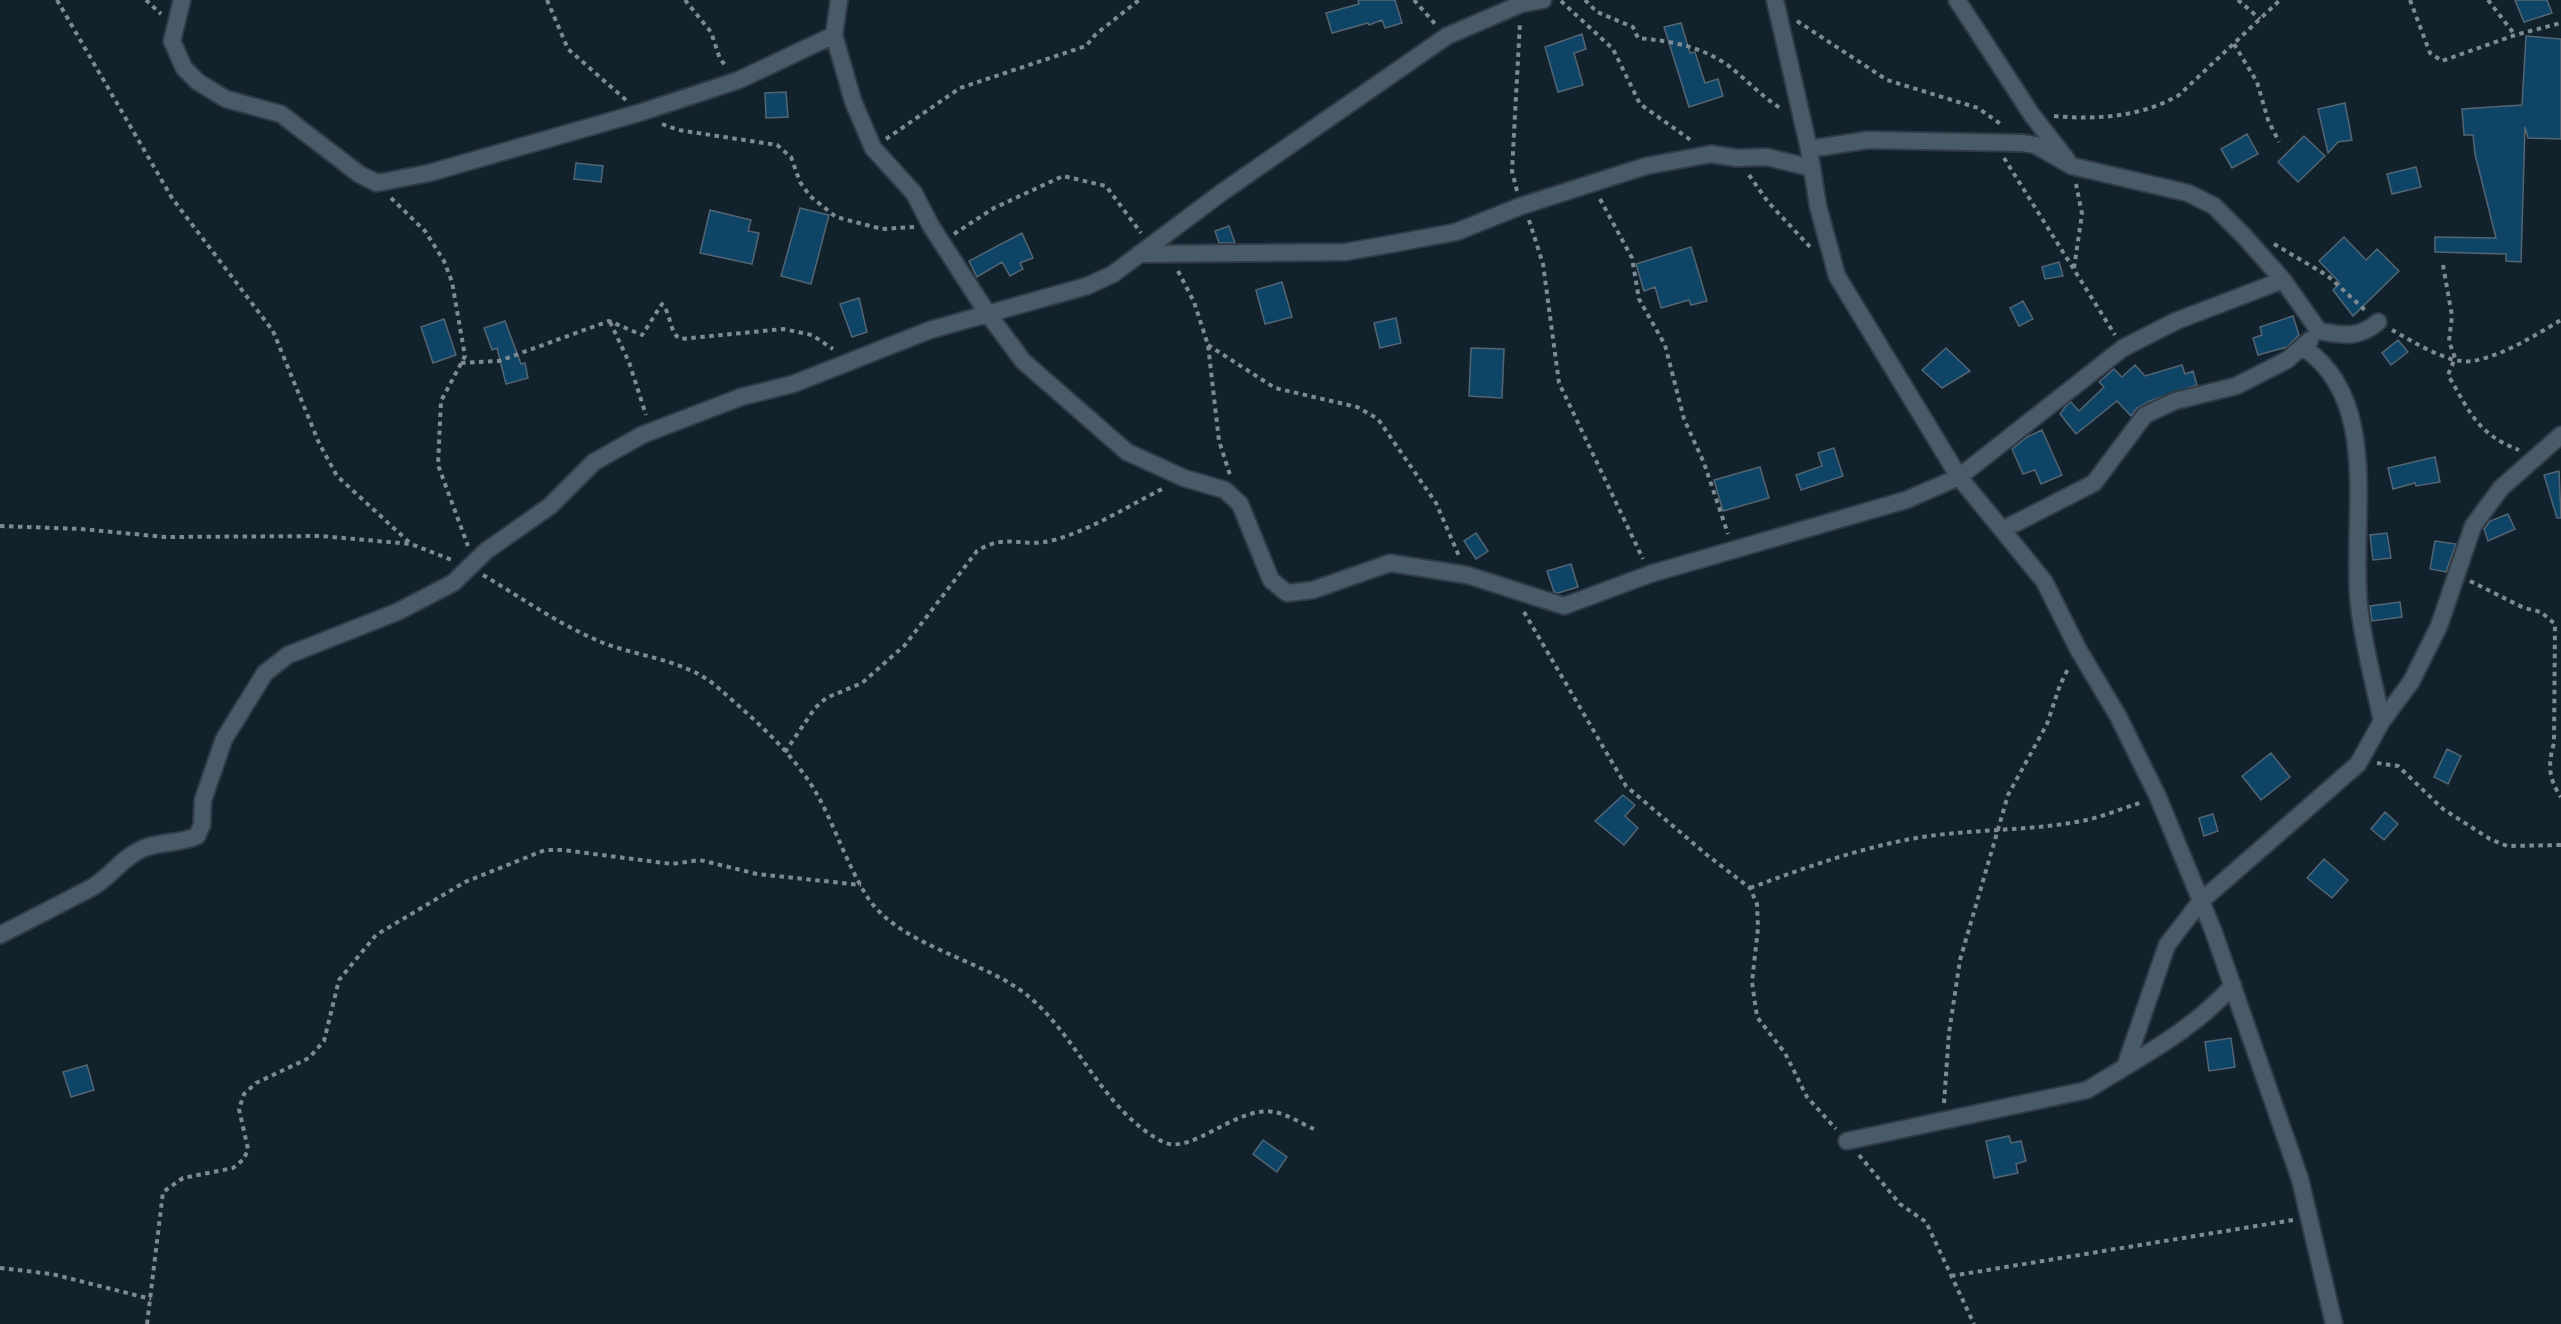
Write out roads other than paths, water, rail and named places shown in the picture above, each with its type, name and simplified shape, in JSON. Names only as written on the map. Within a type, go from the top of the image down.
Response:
[{"type":"street","points":[[182,0],[172,41],[184,68],[198,82],[225,99],[282,114],[359,174],[377,183],[429,173],[642,112],[739,80],[834,35]]},
{"type":"street","points":[[839,0],[834,35],[853,101],[873,148],[914,193],[931,226],[988,314],[1023,361],[1127,452],[1184,478],[1225,490],[1240,504],[1271,580],[1287,593],[1313,590],[1390,563],[1467,575],[1511,587],[1564,606],[1650,573],[1906,500],[1959,477],[2123,348],[2176,321],[2283,280]]},
{"type":"street","points":[[0,935],[93,888],[107,879],[122,861],[142,849],[197,836],[202,825],[203,800],[224,739],[265,673],[279,660],[397,612],[453,583],[486,551],[550,506],[594,462],[651,432],[741,397],[793,384],[930,330],[1087,286],[1113,274],[1447,36],[1521,4],[1543,0]]},
{"type":"street","points":[[1957,0],[2032,115],[2070,165]]},
{"type":"street","points":[[1775,3],[1809,149],[1818,206],[1837,276],[1959,477],[2044,581],[2078,649],[2118,716],[2158,797],[2233,985],[2300,1179],[2334,1324]]},
{"type":"street","points":[[1809,149],[1868,140],[2035,145],[2070,165],[2188,193],[2214,206],[2283,280],[2319,331],[2351,336],[2366,332],[2378,322]]},
{"type":"street","points":[[1144,250],[1170,254],[1345,252],[1456,232],[1521,206],[1646,166],[1711,154],[1737,158],[1767,157],[1812,168]]},
{"type":"street","points":[[2002,530],[2094,483],[2145,415],[2175,401],[2236,386],[2287,360],[2304,348],[2319,331]]},
{"type":"street","points":[[2304,348],[2321,360],[2342,388],[2355,434],[2359,605],[2382,721]]},
{"type":"street","points":[[2125,1067],[2167,945],[2200,902],[2358,764],[2382,721],[2411,682],[2439,626],[2473,526],[2501,488],[2561,435]]},
{"type":"street","points":[[1847,1141],[2087,1090],[2175,1037],[2214,1007],[2233,985]]}]
